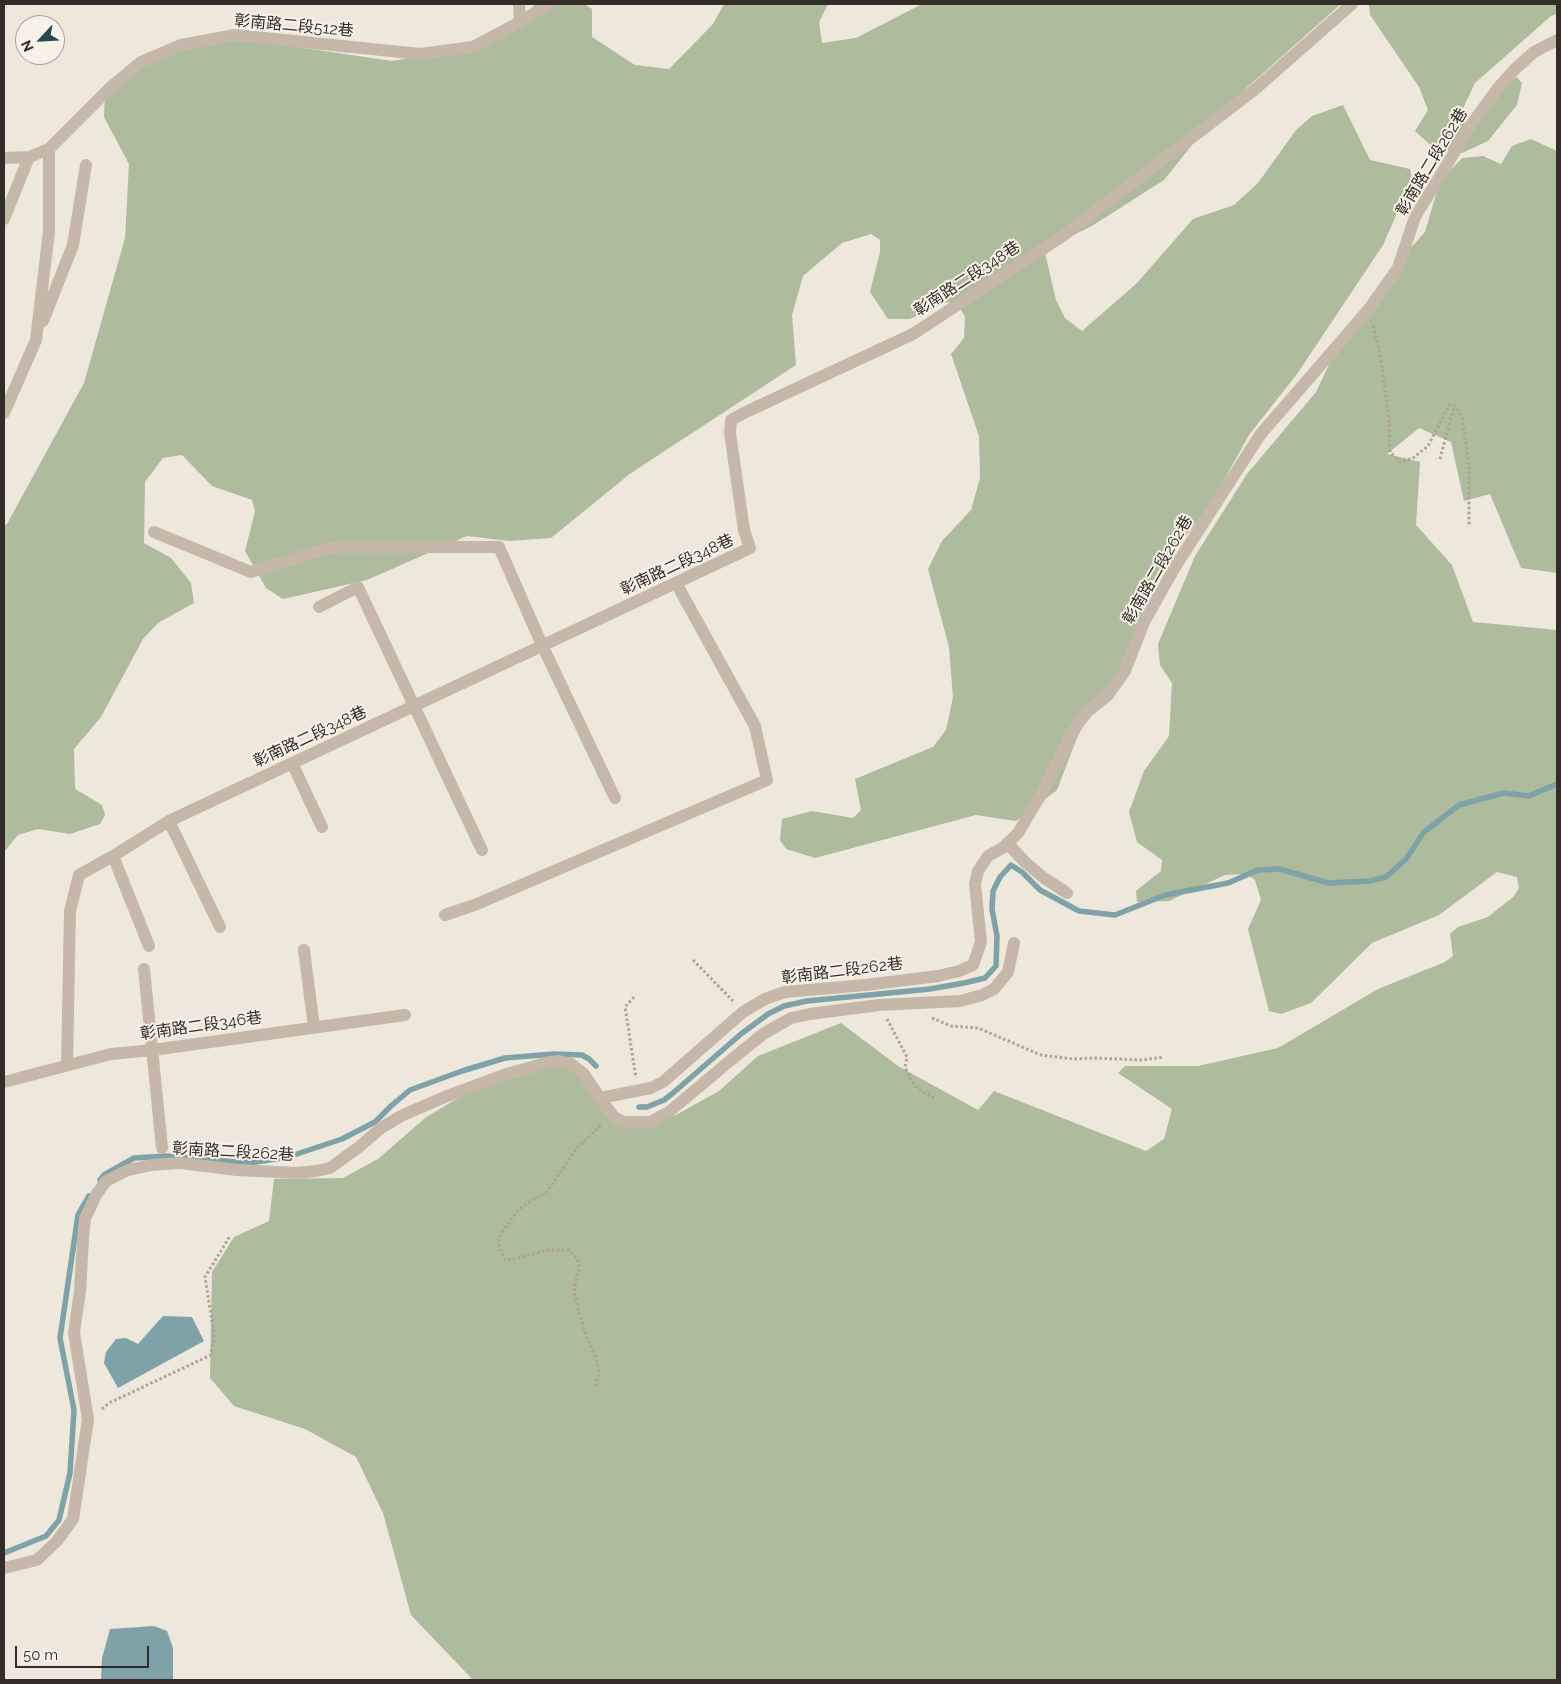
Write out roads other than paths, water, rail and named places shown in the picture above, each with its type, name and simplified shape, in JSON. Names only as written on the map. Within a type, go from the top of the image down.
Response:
[{"type":"street","points":[[519,4],[520,22]]},
{"type":"street","name":"彰南路二段512巷","points":[[4,158],[28,157],[48,149],[112,86],[141,62],[181,45],[235,35],[420,54],[473,47],[549,4]]},
{"type":"street","name":"彰南路二段348巷","points":[[67,1065],[70,911],[79,874],[113,856],[169,821],[750,548],[744,530],[730,433],[731,420],[913,334],[1064,235],[1253,91],[1352,4]]},
{"type":"street","name":"彰南路二段262巷","points":[[4,1568],[37,1560],[57,1541],[73,1519],[88,1420],[74,1333],[80,1291],[85,1219],[96,1195],[106,1181],[128,1170],[152,1165],[180,1163],[236,1170],[281,1172],[316,1171],[330,1168],[381,1128],[401,1116],[447,1096],[507,1074],[549,1062],[560,1061],[571,1064],[584,1074],[600,1098],[651,1088],[663,1082],[743,1012],[765,998],[785,992],[938,976],[959,971],[973,965],[981,942],[975,884],[978,871],[988,856],[1004,847],[1018,833],[1029,816],[1077,725],[1088,711],[1108,694],[1125,670],[1144,622],[1175,567],[1260,435],[1369,309],[1398,268],[1415,218],[1471,125],[1514,70],[1534,52],[1557,40]]},
{"type":"street","points":[[36,340],[49,231],[48,149]]},
{"type":"street","points":[[4,219],[28,157]]},
{"type":"street","points":[[4,413],[36,340],[73,245],[86,165]]},
{"type":"street","points":[[154,532],[251,572],[332,546],[499,547],[542,645],[615,798]]},
{"type":"street","points":[[445,915],[478,904],[767,780],[755,726],[676,583]]},
{"type":"street","points":[[319,607],[358,587],[482,850]]},
{"type":"street","points":[[292,763],[322,827]]},
{"type":"street","points":[[169,821],[220,927]]},
{"type":"street","points":[[1007,843],[1026,863],[1067,893]]},
{"type":"street","points":[[113,856],[149,946]]},
{"type":"street","points":[[600,1098],[614,1117],[623,1122],[650,1122],[669,1112],[763,1034],[791,1018],[879,1005],[960,1001],[982,995],[994,989],[1008,972],[1014,943]]},
{"type":"street","points":[[304,950],[314,1027]]},
{"type":"street","points":[[144,969],[162,1148]]},
{"type":"street","name":"彰南路二段346巷","points":[[4,1082],[111,1054],[153,1050],[405,1015]]},
{"type":"water","points":[[163,1316],[192,1317],[204,1341],[118,1388],[104,1363],[106,1352],[116,1339],[126,1338],[138,1344]]},
{"type":"water","points":[[154,1626],[167,1631],[173,1648],[173,1680],[101,1680],[102,1658],[110,1629]]},
{"type":"waterway","points":[[639,1107],[647,1107],[664,1100],[741,1034],[768,1014],[784,1006],[807,1001],[930,989],[985,978],[996,966],[997,936],[992,909],[993,891],[1000,877],[1011,865],[1022,872],[1040,890],[1079,911],[1115,915],[1165,895],[1228,883],[1258,870],[1279,869],[1329,883],[1370,881],[1386,877],[1406,859],[1424,832],[1459,805],[1504,793],[1529,796],[1557,784]]},
{"type":"waterway","points":[[100,1180],[104,1175],[134,1158],[168,1156],[250,1163],[288,1157],[342,1139],[375,1122],[410,1090],[505,1058],[554,1054],[582,1055],[596,1066]]},
{"type":"waterway","points":[[4,1553],[46,1536],[59,1520],[70,1473],[74,1410],[60,1338],[78,1215],[89,1196]]}]
